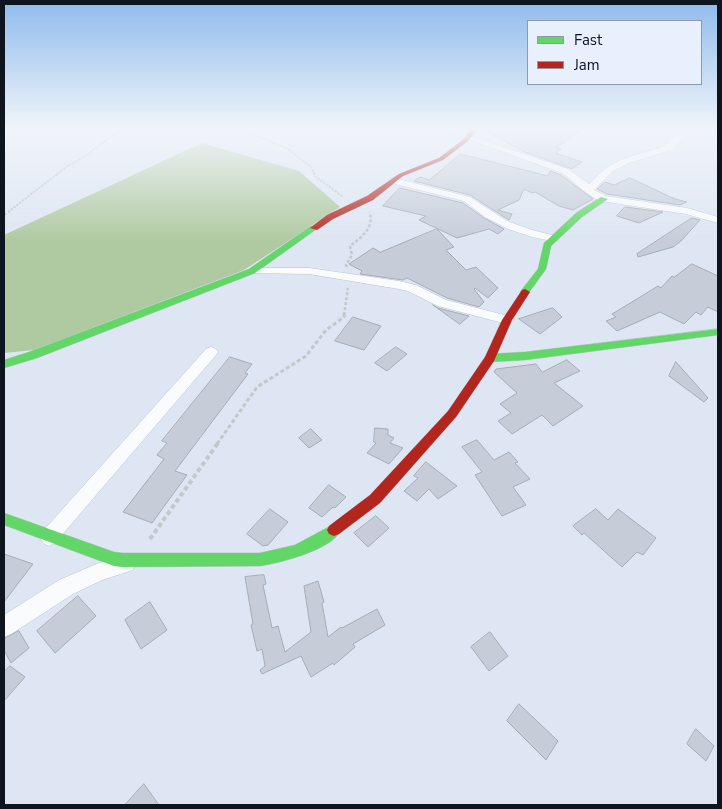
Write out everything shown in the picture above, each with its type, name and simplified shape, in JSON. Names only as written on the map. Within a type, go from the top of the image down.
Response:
[{"type":"street","points":[[4,364],[33,355],[252,271],[330,217],[360,203],[409,172],[422,167]]},
{"type":"street","points":[[553,167],[578,179],[588,190],[604,199],[687,211],[718,220]]},
{"type":"street","points":[[588,190],[614,167]]},
{"type":"street","points":[[394,181],[467,199],[493,218],[541,237],[552,238]]},
{"type":"street","points":[[4,627],[66,587],[98,572],[129,562],[177,559],[243,562],[269,560],[295,553],[323,539],[375,499],[452,414],[490,358],[507,320],[535,276],[542,269],[547,245],[552,238],[586,210],[604,199]]},
{"type":"street","points":[[252,271],[309,271],[412,288],[442,303],[507,320]]},
{"type":"street","points":[[490,358],[535,355],[718,332]]},
{"type":"street","points":[[49,537],[211,352]]},
{"type":"street","points":[[4,519],[49,537],[114,559],[129,562]]},
{"type":"path","points":[[4,215],[67,167]]},
{"type":"path","points":[[148,543],[257,388],[306,356],[326,330],[344,317],[349,277],[346,265],[352,255],[350,246],[369,229],[372,218],[370,213],[360,203],[344,198],[315,176],[312,168],[308,167]]},
{"type":"green space","points":[[151,167],[284,167],[299,171],[340,207],[244,270],[34,350],[4,353],[4,235]]},
{"type":"building","points":[[445,167],[511,167],[548,176],[550,171],[561,175],[593,199],[573,210],[559,206],[535,192],[532,193],[524,189],[519,200],[498,210],[512,214],[509,220],[470,195],[414,181],[420,177],[429,180]]},
{"type":"building","points":[[630,178],[675,199],[687,202],[680,205],[607,194],[597,189],[605,182],[614,185]]},
{"type":"building","points":[[400,188],[463,203],[504,229],[498,234],[489,229],[457,238],[419,220],[426,216],[383,206]]},
{"type":"building","points":[[625,207],[663,212],[639,223],[617,216]]},
{"type":"building","points":[[692,218],[700,220],[673,247],[638,257],[637,254]]},
{"type":"building","points":[[437,229],[454,247],[446,250],[466,270],[476,267],[498,288],[488,298],[474,289],[484,302],[479,307],[447,298],[407,278],[403,280],[360,274],[362,271],[349,264],[373,248],[380,252]]},
{"type":"building","points":[[692,264],[718,276],[718,312],[708,307],[701,315],[696,312],[684,324],[660,312],[617,331],[606,321],[616,317],[612,314],[658,286],[661,288],[672,276],[674,277]]},
{"type":"building","points":[[433,305],[438,308],[469,316],[460,324]]},
{"type":"building","points":[[553,308],[562,317],[540,334],[519,319]]},
{"type":"building","points":[[353,317],[381,326],[364,350],[335,341]]},
{"type":"building","points":[[396,347],[407,354],[387,371],[375,363]]},
{"type":"building","points":[[230,357],[252,364],[245,373],[248,374],[175,471],[187,475],[152,523],[123,512],[164,459],[157,455],[167,443],[162,441]]},
{"type":"building","points":[[567,360],[580,371],[554,383],[583,406],[553,426],[542,415],[512,434],[498,421],[511,413],[500,404],[517,393],[494,372],[496,369],[536,364],[542,372]]},
{"type":"building","points":[[676,362],[708,398],[704,402],[669,376]]},
{"type":"building","points":[[375,428],[388,429],[388,435],[394,438],[390,443],[403,448],[389,464],[367,453],[376,443],[374,442]]},
{"type":"building","points":[[311,429],[322,440],[309,448],[299,438]]},
{"type":"building","points":[[477,440],[494,460],[509,452],[518,462],[515,463],[530,479],[513,487],[526,505],[502,516],[475,475],[482,472],[462,447]]},
{"type":"building","points":[[426,462],[457,486],[438,499],[429,489],[417,501],[404,491],[418,478],[414,476]]},
{"type":"building","points":[[329,485],[346,497],[322,517],[309,508]]},
{"type":"building","points":[[270,509],[288,522],[268,545],[263,546],[247,534]]},
{"type":"building","points":[[596,509],[608,520],[618,509],[656,538],[643,555],[637,552],[622,567],[584,533],[582,535],[573,526]]},
{"type":"building","points":[[376,516],[389,528],[368,547],[354,533]]},
{"type":"building","points":[[4,554],[33,564],[4,602]]},
{"type":"building","points":[[264,575],[266,584],[263,585],[272,628],[278,626],[285,652],[311,632],[304,586],[318,581],[324,602],[322,603],[328,637],[341,627],[377,609],[385,625],[353,644],[355,647],[334,665],[333,663],[311,677],[301,656],[262,674],[260,670],[265,666],[262,649],[257,651],[251,625],[253,624],[245,577]]},
{"type":"building","points":[[78,596],[96,616],[55,653],[37,631]]},
{"type":"building","points":[[150,602],[167,630],[141,649],[125,620]]},
{"type":"building","points":[[19,631],[29,648],[11,663],[4,650],[4,639]]},
{"type":"building","points":[[490,632],[508,656],[489,671],[471,647]]},
{"type":"building","points":[[10,666],[25,677],[4,701],[4,672]]},
{"type":"building","points":[[519,704],[558,741],[546,760],[507,721]]},
{"type":"building","points":[[696,729],[714,746],[706,761],[687,744]]},
{"type":"building","points":[[144,784],[159,805],[125,805]]},
{"type":"traffic: fast","points":[[525,292],[542,269],[547,245],[579,215],[604,199]]},
{"type":"traffic: fast","points":[[4,364],[33,355],[252,271],[314,228]]},
{"type":"traffic: fast","points":[[490,358],[525,356],[718,332]]},
{"type":"traffic: fast","points":[[4,519],[114,559],[130,560],[260,560],[297,551],[316,542],[334,530]]},
{"type":"traffic: jam","points":[[314,228],[330,217],[370,198],[401,175],[422,167]]},
{"type":"traffic: jam","points":[[334,530],[375,499],[452,414],[490,358],[507,320],[525,292]]}]
